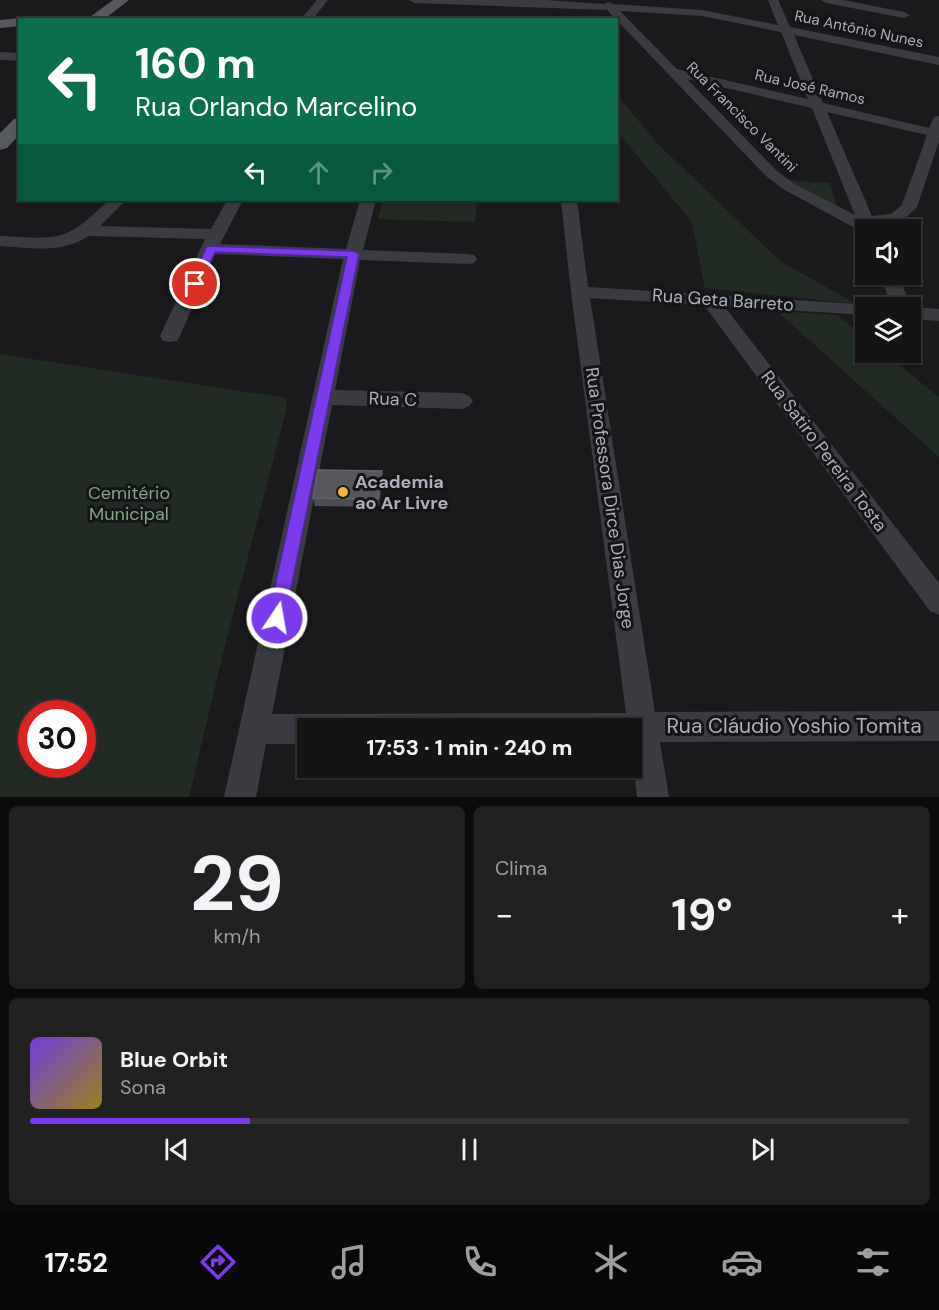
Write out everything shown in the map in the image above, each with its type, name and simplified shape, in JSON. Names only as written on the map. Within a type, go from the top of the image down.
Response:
[{"type":"main road","points":[[96,18],[122,0]]},
{"type":"main road","points":[[116,18],[138,0]]},
{"type":"main road","points":[[0,18],[12,22]]},
{"type":"street","points":[[306,18],[323,0]]},
{"type":"street","points":[[773,0],[866,219]]},
{"type":"street","points":[[826,0],[869,4],[904,15]]},
{"type":"street","name":"Rua Antônio Nunes","points":[[413,3],[542,9],[608,5],[702,13],[939,61]]},
{"type":"street","name":"Rua Francisco Vantini","points":[[608,5],[780,181],[855,219]]},
{"type":"street","points":[[0,56],[18,57]]},
{"type":"street","name":"Rua José Ramos","points":[[673,72],[818,106],[938,129]]},
{"type":"street","points":[[895,219],[905,212],[914,197],[938,129]]},
{"type":"street","points":[[0,241],[53,242],[71,239],[85,231],[117,201]]},
{"type":"street","points":[[170,336],[234,201]]},
{"type":"street","points":[[240,797],[353,254],[368,201]]},
{"type":"street","name":"Rua Professora Dirce Dias Jorge","points":[[569,201],[580,292],[654,797]]},
{"type":"street","points":[[85,231],[353,254],[468,259]]},
{"type":"street","name":"Rua Geta Barreto","points":[[580,292],[855,308]]},
{"type":"street","name":"Rua Satiro Pereira Tosta","points":[[709,299],[939,603]]},
{"type":"street","points":[[921,314],[939,315]]},
{"type":"street","name":"Rua C","points":[[324,397],[462,401]]},
{"type":"street","name":"Rua Cláudio Yoshio Tomita","points":[[253,729],[939,726]]},
{"type":"green space","points":[[618,96],[658,144],[780,261],[855,304],[705,288],[692,222],[618,132]]},
{"type":"green space","points":[[783,180],[830,183],[837,206]]},
{"type":"green space","points":[[383,201],[477,201],[475,222],[378,219]]},
{"type":"green space","points":[[777,311],[837,315],[855,330],[855,363],[896,363],[939,397],[939,457]]},
{"type":"green space","name":"Cemitério Municipal","points":[[0,354],[286,398],[287,407],[225,645],[189,797],[0,797]]},
{"type":"building","name":"Academia ao Ar Livre","points":[[318,470],[382,471],[378,499],[313,498]]},
{"type":"place","name":"Academia ao Ar Livre","points":[[343,492]]},
{"type":"route","points":[[195,284],[211,249],[353,254],[277,618]]}]
